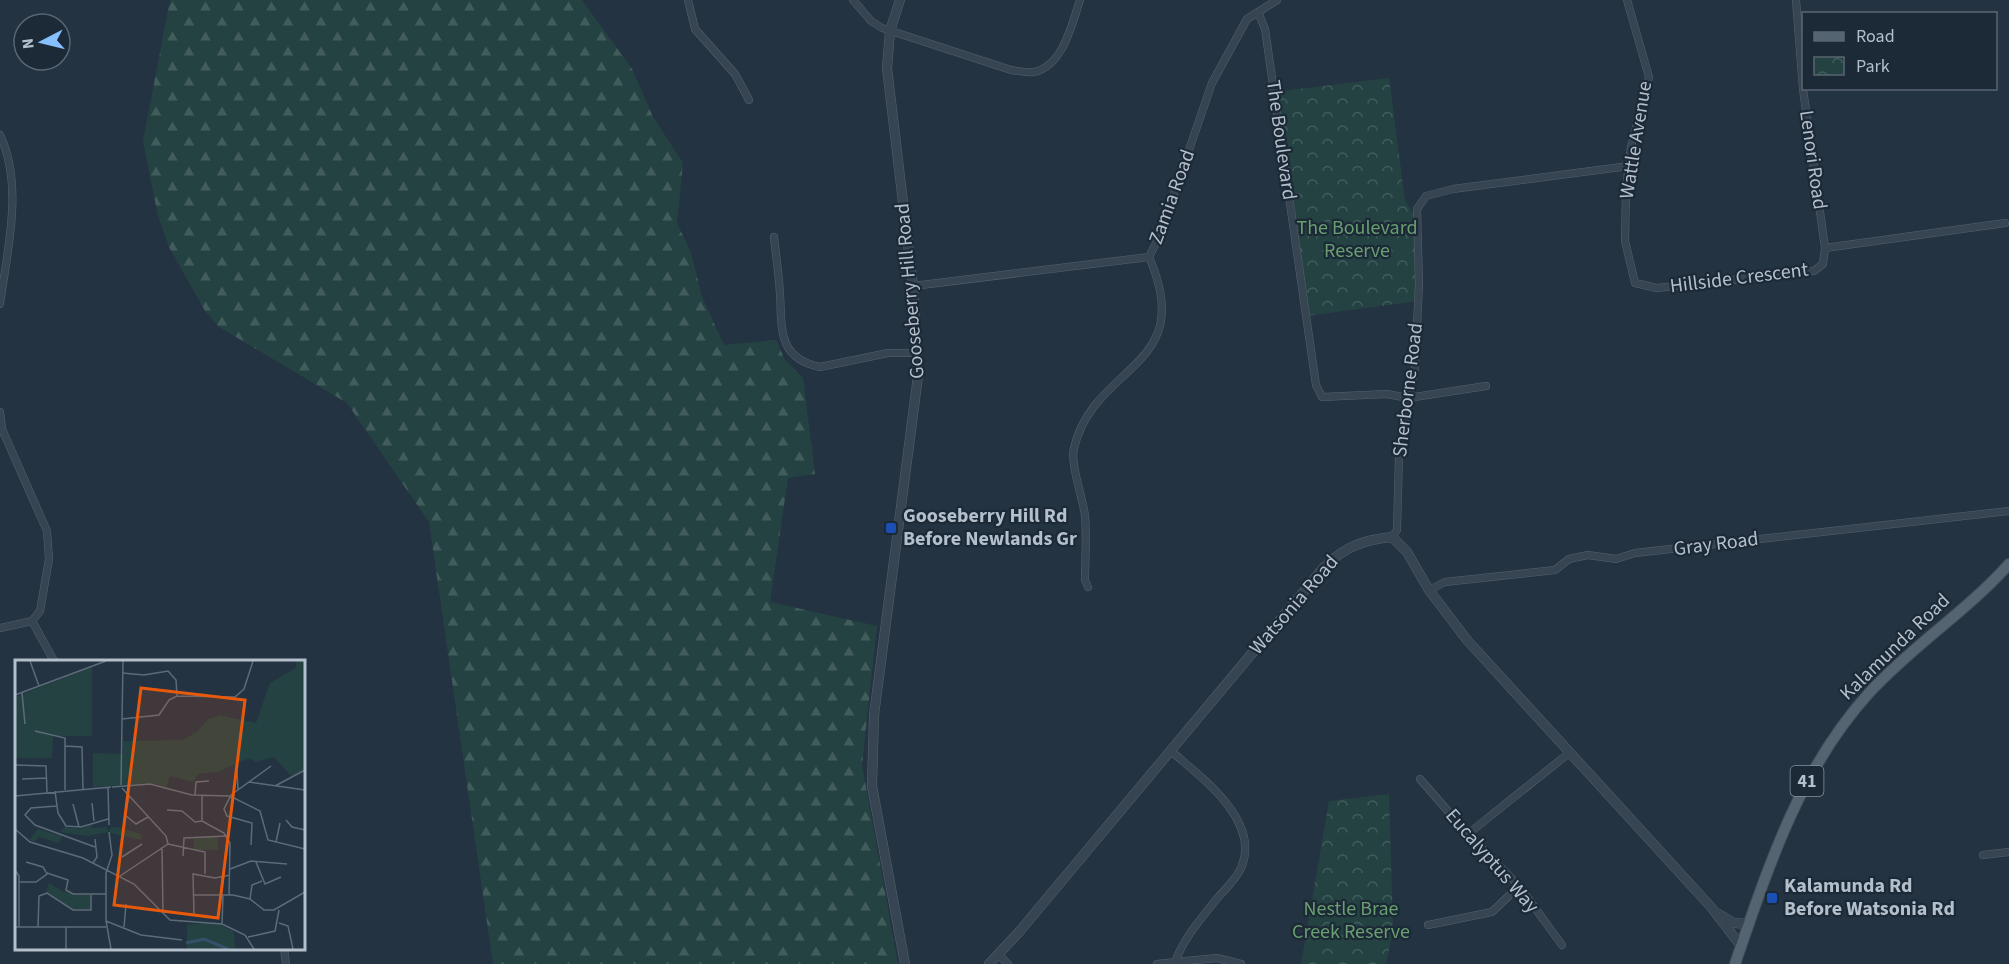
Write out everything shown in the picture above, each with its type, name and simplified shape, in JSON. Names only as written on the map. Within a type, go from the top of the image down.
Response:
[{"type":"main road","name":"Kalamunda Road","points":[[1735,964],[1748,924],[1796,801],[1835,736],[1870,693],[2009,564]]},
{"type":"street","points":[[688,0],[695,29],[735,74],[749,100]]},
{"type":"street","points":[[853,0],[876,26],[1011,70],[1033,72],[1051,65],[1070,33],[1080,0]]},
{"type":"street","name":"Gooseberry Hill Road","points":[[900,0],[890,31],[886,68],[913,286],[918,353],[917,394],[871,739],[872,786],[905,964]]},
{"type":"street","name":"Zamia Road","points":[[913,286],[1149,257],[1160,237],[1212,83],[1247,19],[1277,0]]},
{"type":"street","name":"Wattle Avenue","points":[[1627,0],[1648,77],[1626,189],[1625,241],[1635,283]]},
{"type":"street","name":"Lenori Road","points":[[1796,0],[1802,53]]},
{"type":"street","name":"The Boulevard","points":[[1258,12],[1265,29],[1316,385],[1322,397],[1387,394],[1408,398]]},
{"type":"street","name":"Lenori Road","points":[[1806,90],[1825,248]]},
{"type":"street","points":[[0,135],[12,184],[9,239],[0,304]]},
{"type":"street","name":"Sherborne Road","points":[[1392,537],[1397,530],[1399,518],[1399,455],[1416,356],[1419,284],[1418,209],[1426,196],[1453,189],[1629,166]]},
{"type":"street","name":"Hillside Crescent","points":[[1635,283],[1657,288],[1814,271],[1822,264],[1825,248],[2005,223]]},
{"type":"street","points":[[774,237],[781,332],[795,357],[809,365],[820,367],[888,353],[918,353]]},
{"type":"street","points":[[1088,587],[1085,580],[1085,517],[1073,450],[1089,411],[1152,348],[1163,320],[1161,284],[1149,257]]},
{"type":"street","points":[[1408,398],[1486,386]]},
{"type":"street","points":[[0,412],[2,429],[47,531],[49,559],[40,611],[32,621],[0,628]]},
{"type":"street","name":"Gray Road","points":[[1429,590],[1445,582],[1558,568],[1569,559],[1588,555],[1616,559],[1635,554],[1691,547],[2009,511]]},
{"type":"street","points":[[1392,537],[1407,552],[1429,590],[1467,640],[1711,907],[1741,946]]},
{"type":"street","name":"Watsonia Road","points":[[988,964],[1019,932],[1325,566],[1341,551],[1365,540],[1392,537]]},
{"type":"street","points":[[32,621],[53,660]]},
{"type":"street","points":[[1170,750],[1226,799],[1241,829],[1245,852],[1240,869],[1182,943],[1175,962]]},
{"type":"street","points":[[1468,834],[1569,753]]},
{"type":"street","name":"Eucalyptus Way","points":[[1420,779],[1468,834],[1519,886],[1562,945]]},
{"type":"street","points":[[1983,855],[2009,852]]},
{"type":"street","points":[[1428,925],[1492,912],[1519,886]]},
{"type":"street","name":"Gooseberry Hill Road","points":[[895,904],[911,964]]},
{"type":"street","points":[[1711,907],[1734,923],[1748,924]]},
{"type":"street","points":[[284,949],[286,964]]},
{"type":"street","points":[[998,954],[1008,964]]},
{"type":"street","points":[[1157,964],[1217,958],[1241,964]]},
{"type":"green space","points":[[170,0],[582,0],[632,69],[653,117],[683,163],[677,223],[691,253],[702,297],[724,345],[776,340],[785,360],[803,378],[815,474],[788,478],[770,602],[877,626],[862,765],[898,964],[493,964],[429,522],[347,403],[219,327],[205,311],[169,247],[158,216],[143,141]]},
{"type":"green space","name":"The Boulevard Reserve","points":[[1389,78],[1405,201],[1418,220],[1418,301],[1306,316],[1274,92]]},
{"type":"green space","name":"Nestle Brae Creek Reserve","points":[[1389,794],[1393,930],[1386,964],[1301,964],[1329,801]]},
{"type":"place","name":"Gooseberry Hill Rd Before Newlands Gr","points":[[891,528]]},
{"type":"place","name":"Kalamunda Rd Before Watsonia Rd","points":[[1772,898]]}]
